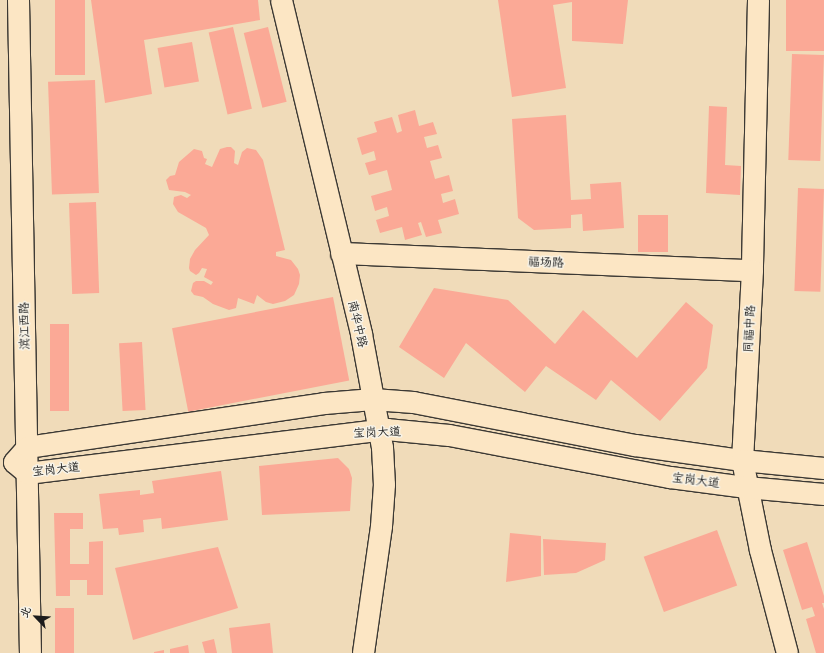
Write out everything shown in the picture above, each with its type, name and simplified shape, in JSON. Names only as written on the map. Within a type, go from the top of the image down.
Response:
[{"type":"main road","name":"滨江西路","points":[[5,0],[30,653]]},
{"type":"main road","name":"滨江西路","points":[[16,653],[22,461],[18,0]]},
{"type":"main road","name":"南华中路","points":[[281,0],[361,334],[374,399],[384,463],[382,519],[363,653]]},
{"type":"main road","name":"同福中路","points":[[758,0],[752,270],[742,460],[746,487],[787,653]]},
{"type":"main road","name":"福场路","points":[[341,253],[752,270]]},
{"type":"main road","points":[[22,461],[324,403],[374,399],[413,402],[635,445],[742,460],[824,468]]},
{"type":"main road","name":"宝岗大道","points":[[22,461],[379,429],[449,435],[624,470],[746,487],[824,494]]},
{"type":"building","points":[[55,0],[85,0],[85,75],[55,75]]},
{"type":"building","points":[[91,0],[258,0],[260,20],[144,40],[152,94],[105,103]]},
{"type":"building","points":[[498,0],[628,0],[623,44],[572,41],[572,2],[553,5],[566,88],[512,97]]},
{"type":"building","points":[[786,0],[824,0],[824,51],[786,51]]},
{"type":"building","points":[[233,27],[252,109],[228,114],[209,33]]},
{"type":"building","points":[[268,27],[287,102],[262,108],[244,33]]},
{"type":"building","points":[[192,42],[199,81],[164,87],[158,48]]},
{"type":"building","points":[[792,54],[824,55],[820,161],[788,160]]},
{"type":"building","points":[[95,80],[99,193],[52,195],[48,82]]},
{"type":"building","points":[[709,106],[727,107],[725,165],[741,166],[740,195],[706,193]]},
{"type":"building","points":[[415,110],[419,126],[433,122],[437,134],[424,137],[427,148],[438,145],[442,158],[430,161],[435,179],[449,175],[453,191],[441,194],[443,203],[455,199],[459,214],[438,220],[442,233],[426,237],[421,222],[418,223],[422,235],[405,240],[402,227],[380,233],[376,220],[389,216],[387,207],[375,211],[371,196],[392,190],[387,170],[369,175],[365,163],[376,160],[374,151],[362,155],[357,138],[377,132],[374,122],[392,117],[397,133],[402,131],[398,115]]},
{"type":"building","points":[[566,115],[571,200],[591,199],[590,184],[621,182],[624,228],[583,231],[582,214],[571,215],[571,228],[534,230],[518,218],[512,119]]},
{"type":"building","points":[[231,147],[235,151],[234,163],[238,165],[242,152],[247,148],[256,150],[263,160],[285,250],[276,252],[276,256],[291,260],[298,269],[300,275],[299,284],[294,295],[285,301],[273,304],[266,302],[257,295],[254,304],[238,298],[236,308],[229,310],[213,304],[203,297],[194,295],[191,291],[193,283],[196,281],[204,281],[211,285],[213,282],[204,277],[207,269],[202,268],[196,275],[190,271],[189,268],[190,259],[195,250],[209,235],[206,228],[178,212],[173,204],[174,197],[181,195],[187,198],[191,195],[185,192],[169,190],[166,180],[170,176],[175,175],[179,162],[194,149],[202,151],[204,158],[207,159],[205,164],[212,167],[220,149]]},
{"type":"building","points":[[798,188],[824,189],[820,292],[794,291]]},
{"type":"building","points":[[96,202],[99,293],[72,294],[69,203]]},
{"type":"building","points":[[638,215],[668,215],[668,252],[638,252]]},
{"type":"building","points":[[434,288],[508,300],[555,344],[583,310],[637,358],[686,302],[713,325],[707,368],[660,421],[611,380],[596,400],[546,366],[525,392],[466,343],[444,378],[399,347]]},
{"type":"building","points":[[333,297],[349,380],[188,412],[172,328]]},
{"type":"building","points":[[50,324],[69,324],[69,411],[50,411]]},
{"type":"building","points":[[142,342],[146,410],[123,411],[119,343]]},
{"type":"building","points":[[338,458],[349,469],[352,478],[350,511],[262,515],[259,466]]},
{"type":"building","points":[[221,471],[228,520],[162,529],[161,518],[143,520],[144,532],[119,535],[118,528],[103,529],[99,494],[140,490],[140,495],[154,493],[152,481]]},
{"type":"building","points":[[54,513],[83,513],[83,529],[70,529],[70,564],[89,564],[89,542],[103,541],[103,595],[87,595],[87,580],[70,580],[70,596],[56,596]]},
{"type":"building","points":[[717,530],[737,585],[664,612],[644,557]]},
{"type":"building","points":[[510,533],[541,536],[541,576],[506,582]]},
{"type":"building","points":[[543,539],[606,543],[605,560],[576,573],[544,575]]},
{"type":"building","points":[[807,542],[824,596],[824,603],[822,603],[824,609],[824,653],[816,653],[806,619],[815,616],[812,607],[802,610],[783,550]]},
{"type":"building","points":[[218,547],[238,608],[133,640],[115,568]]},
{"type":"building","points":[[55,608],[74,608],[74,653],[55,653]]},
{"type":"building","points":[[270,623],[273,653],[232,653],[229,628]]},
{"type":"building","points":[[214,639],[217,653],[205,653],[202,642]]},
{"type":"building","points":[[188,645],[189,653],[170,653],[170,649]]},
{"type":"building","points":[[164,650],[164,653],[154,653],[154,652]]}]
